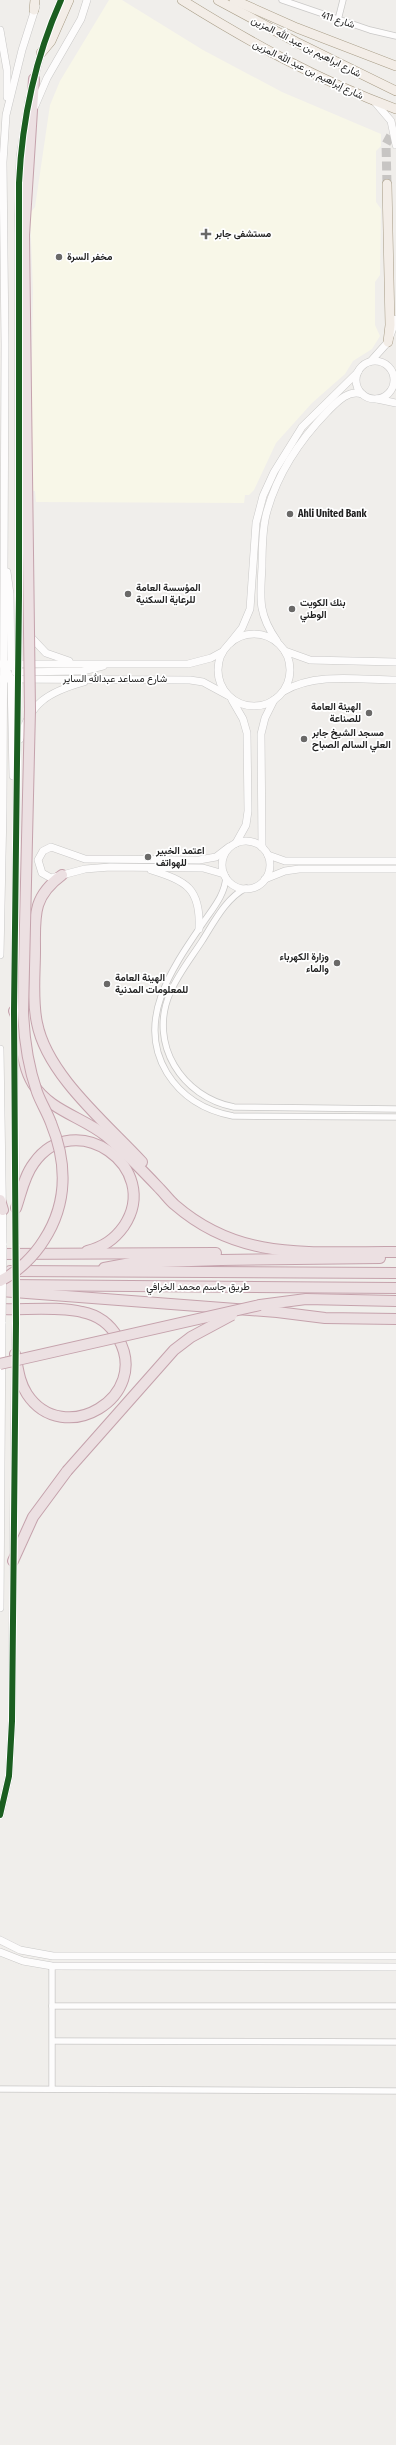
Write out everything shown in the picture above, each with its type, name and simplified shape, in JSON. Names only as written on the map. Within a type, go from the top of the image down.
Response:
[{"type":"highway","points":[[0,1281],[31,1256],[48,1234],[59,1209],[63,1181],[58,1140],[37,1092],[28,1058],[23,1024],[30,710],[24,235],[34,79]]},
{"type":"highway","points":[[62,875],[41,896],[35,915],[34,1005],[40,1035],[59,1073],[144,1166],[174,1204],[218,1235],[258,1248],[284,1251]]},
{"type":"highway","points":[[23,999],[36,1038],[50,1067],[62,1085],[123,1147],[142,1170]]},
{"type":"highway","points":[[14,1011],[24,1063],[37,1090],[56,1106],[100,1132],[163,1191]]},
{"type":"highway","points":[[16,1208],[26,1178],[33,1163],[45,1151],[56,1144],[82,1140],[95,1143],[118,1157],[131,1180],[133,1206],[129,1218],[116,1236],[104,1246],[69,1255]]},
{"type":"highway","points":[[0,1200],[3,1210]]},
{"type":"highway","points":[[1,1250],[69,1255],[284,1251],[396,1252]]},
{"type":"highway","points":[[170,1254],[221,1260]]},
{"type":"highway","points":[[97,1272],[122,1264],[257,1259],[369,1259],[396,1256]]},
{"type":"highway","name":"طريق جاسم محمد الخرافي","points":[[0,1271],[396,1272]]},
{"type":"highway","name":"طريق جاسم محمد الخرافي","points":[[0,1285],[396,1288]]},
{"type":"highway","points":[[0,1291],[277,1312],[325,1318],[396,1319]]},
{"type":"highway","points":[[0,1364],[260,1305],[306,1299],[396,1301]]},
{"type":"highway","points":[[13,1561],[33,1517],[67,1471],[174,1350],[216,1322],[260,1305]]},
{"type":"highway","points":[[0,1309],[82,1311],[101,1319],[114,1330],[123,1345],[126,1366],[123,1381],[114,1398],[99,1411],[77,1418],[56,1416],[40,1407],[27,1395],[20,1380],[15,1354]]},
{"type":"highway","points":[[277,1312],[396,1312]]},
{"type":"main road","points":[[34,10],[35,0]]},
{"type":"main road","points":[[41,53],[51,41],[69,0]]},
{"type":"main road","name":"شارع إبراهيم بن عبد الله المزين","points":[[182,0],[272,54],[374,101],[396,109]]},
{"type":"main road","name":"شارع ابراهيم بن عبد الله المزين","points":[[218,0],[296,42],[396,91]]},
{"type":"main road","points":[[234,0],[297,28],[396,66]]},
{"type":"main road","points":[[387,184],[390,325],[388,342]]},
{"type":"street","points":[[6,114],[22,50],[34,10],[39,0]]},
{"type":"street","points":[[17,792],[11,759],[8,671],[19,596],[19,191],[22,141],[34,79],[41,53],[61,0]]},
{"type":"street","points":[[31,119],[47,78],[81,19],[87,0]]},
{"type":"street","name":"شارع 411","points":[[282,0],[338,20],[396,36]]},
{"type":"street","points":[[338,20],[343,0]]},
{"type":"street","points":[[0,30],[6,70],[2,235],[4,562],[10,594],[8,671],[2,783],[0,955]]},
{"type":"street","points":[[374,101],[391,121],[396,145]]},
{"type":"street","points":[[396,319],[388,342],[371,361],[361,367],[358,372],[316,413],[294,439],[263,496],[254,536],[250,609],[242,628],[222,652],[218,674],[229,697],[243,719],[247,733],[248,811],[246,825],[222,860],[225,876],[221,896],[165,985],[154,1018],[155,1039],[160,1059],[170,1077],[184,1093],[212,1111],[233,1116],[396,1117]]},
{"type":"street","points":[[371,361],[377,361],[389,366],[395,380]]},
{"type":"street","points":[[377,399],[387,395],[395,380],[396,369]]},
{"type":"street","points":[[358,372],[356,384],[362,394]]},
{"type":"street","points":[[284,691],[291,671],[285,651],[266,627],[260,609],[266,516],[275,489],[291,457],[309,431],[335,404],[350,394],[362,394],[396,403]]},
{"type":"street","points":[[254,536],[257,542],[258,555],[262,560]]},
{"type":"street","points":[[0,579],[4,562]]},
{"type":"street","points":[[19,596],[26,625],[39,647],[54,656],[87,664]]},
{"type":"street","points":[[230,643],[241,636],[253,634],[266,636],[276,641]]},
{"type":"street","points":[[285,651],[310,660],[396,662]]},
{"type":"street","name":"شارع مساعد عبدالله الساير","points":[[8,671],[87,664],[188,664],[212,658],[222,652]]},
{"type":"street","points":[[8,671],[83,671],[107,665]]},
{"type":"street","points":[[0,1815],[9,1776],[12,1721],[16,1323],[14,1011],[17,749],[8,671]]},
{"type":"street","name":"شارع مساعد عبدالله الساير","points":[[8,671],[93,680],[190,680],[210,685],[229,697]]},
{"type":"street","points":[[262,847],[262,734],[264,718],[275,700],[284,691],[294,685],[330,679],[396,680]]},
{"type":"street","points":[[17,749],[26,720],[38,704],[63,688],[93,680]]},
{"type":"street","points":[[229,697],[241,704],[253,706],[264,705],[275,700]]},
{"type":"street","points":[[0,774],[2,783]]},
{"type":"street","points":[[246,888],[234,885],[225,876],[208,868],[91,868],[51,878],[40,869],[40,855],[47,848],[56,847],[76,857],[85,858],[199,860],[216,857],[233,845],[247,841],[262,847],[268,854],[285,861],[396,861]]},
{"type":"street","points":[[265,879],[270,865],[268,854]]},
{"type":"street","points":[[143,868],[173,877],[188,886],[198,902],[199,929]]},
{"type":"street","points":[[396,869],[299,869],[285,871],[265,879],[259,885],[246,888],[230,900],[170,993],[163,1018],[164,1037],[169,1055],[178,1072],[191,1087],[203,1096],[216,1102],[234,1107],[396,1109]]},
{"type":"street","points":[[0,1049],[3,1210],[1,1250],[2,1322],[0,1608]]},
{"type":"street","points":[[0,1940],[26,1951],[53,1956],[396,1956]]},
{"type":"street","points":[[0,1952],[23,1961],[52,1966],[396,1967]]},
{"type":"street","points":[[52,1966],[52,2088]]},
{"type":"street","points":[[52,2006],[396,2006]]},
{"type":"street","points":[[53,2041],[396,2042]]},
{"type":"street","points":[[0,2089],[52,2088],[396,2091]]},
{"type":"shaded area","name":"مستشفى جابر","points":[[109,0],[122,0],[203,50],[282,92],[381,134],[381,146],[376,151],[376,202],[381,209],[380,275],[375,282],[375,325],[380,336],[372,349],[353,361],[345,374],[312,403],[276,443],[254,490],[249,495],[245,495],[244,503],[36,502],[35,491],[30,491],[33,291],[30,213],[35,207],[50,105],[60,81]]},
{"type":"tunnel","points":[[387,184],[386,144],[396,126]]},
{"type":"cycle path","points":[[0,1815],[9,1776],[12,1721],[16,1323],[14,1011],[19,596],[19,183],[23,136],[31,90],[44,44],[61,0]]},
{"type":"place","name":"مستشفى جابر","points":[[206,234]]},
{"type":"place","name":"مخفر السرة","points":[[59,257]]},
{"type":"place","name":"Ahli United Bank","points":[[290,514]]},
{"type":"place","name":"المؤسسة العامة للرعاية السكنية","points":[[128,594]]},
{"type":"place","name":"بنك الكويت الوطني","points":[[292,609]]},
{"type":"place","name":"الهيئة العامة للصناعة","points":[[369,713]]},
{"type":"place","name":"مسجد الشيخ جابر العلي السالم الصباح","points":[[304,739]]},
{"type":"place","name":"اعتمد الخبير للهواتف","points":[[148,857]]},
{"type":"place","name":"وزارة الكهرباء والماء","points":[[337,963]]},
{"type":"place","name":"الهيئة العامة للمعلومات المدنية","points":[[107,984]]}]
